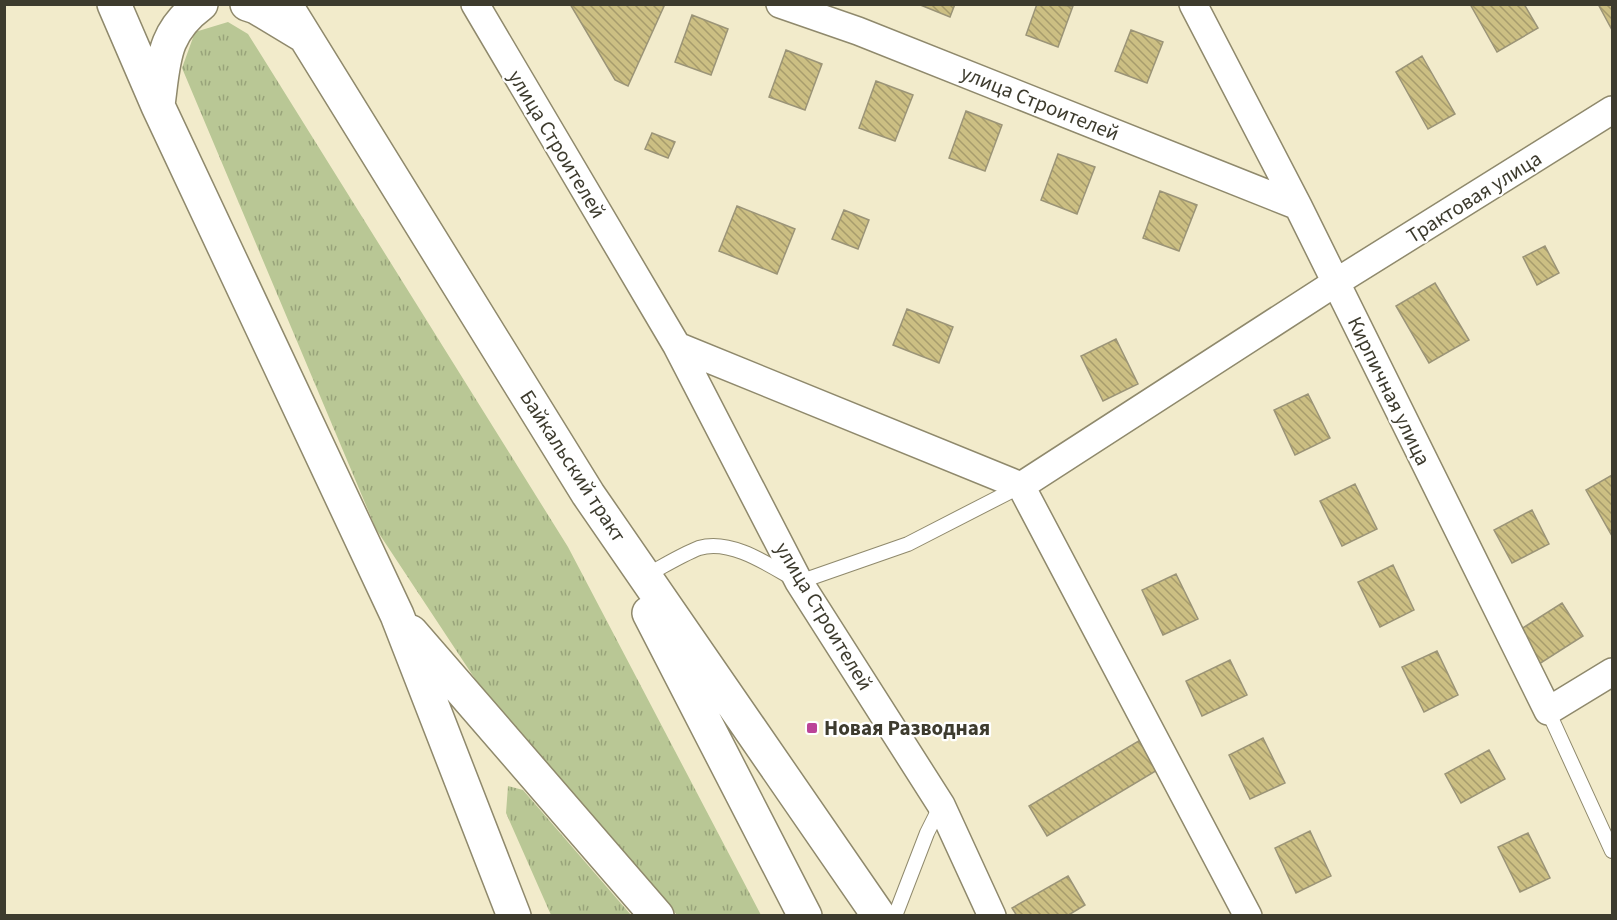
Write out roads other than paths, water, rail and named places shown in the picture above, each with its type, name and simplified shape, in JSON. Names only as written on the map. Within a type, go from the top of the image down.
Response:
[{"type":"main road","points":[[114,4],[158,106],[397,615],[514,915]]},
{"type":"main road","points":[[158,106],[165,49],[184,17],[201,4]]},
{"type":"main road","points":[[247,4],[256,7],[307,38]]},
{"type":"main road","name":"Байкальский тракт","points":[[285,4],[588,494],[879,915]]},
{"type":"main road","points":[[588,494],[805,915]]},
{"type":"main road","points":[[397,615],[657,915]]},
{"type":"street","name":"улица Строителей","points":[[475,4],[677,346],[799,582],[941,806],[992,915]]},
{"type":"street","name":"улица Строителей","points":[[780,4],[858,31],[1298,206]]},
{"type":"street","name":"Кирпичная улица","points":[[1193,4],[1298,206],[1548,711]]},
{"type":"street","name":"Трактовая улица","points":[[1335,283],[1612,110]]},
{"type":"street","points":[[1021,486],[1335,283]]},
{"type":"street","points":[[677,346],[1021,486],[1248,915]]},
{"type":"street","points":[[1548,711],[1612,672]]},
{"type":"lane","points":[[644,576],[700,548],[720,546],[750,555],[799,582],[908,544],[1021,486]]},
{"type":"lane","points":[[1548,711],[1612,851]]},
{"type":"lane","points":[[895,915],[927,833],[941,806]]},
{"type":"place","name":"Новая Разводная","points":[[812,728]]}]
